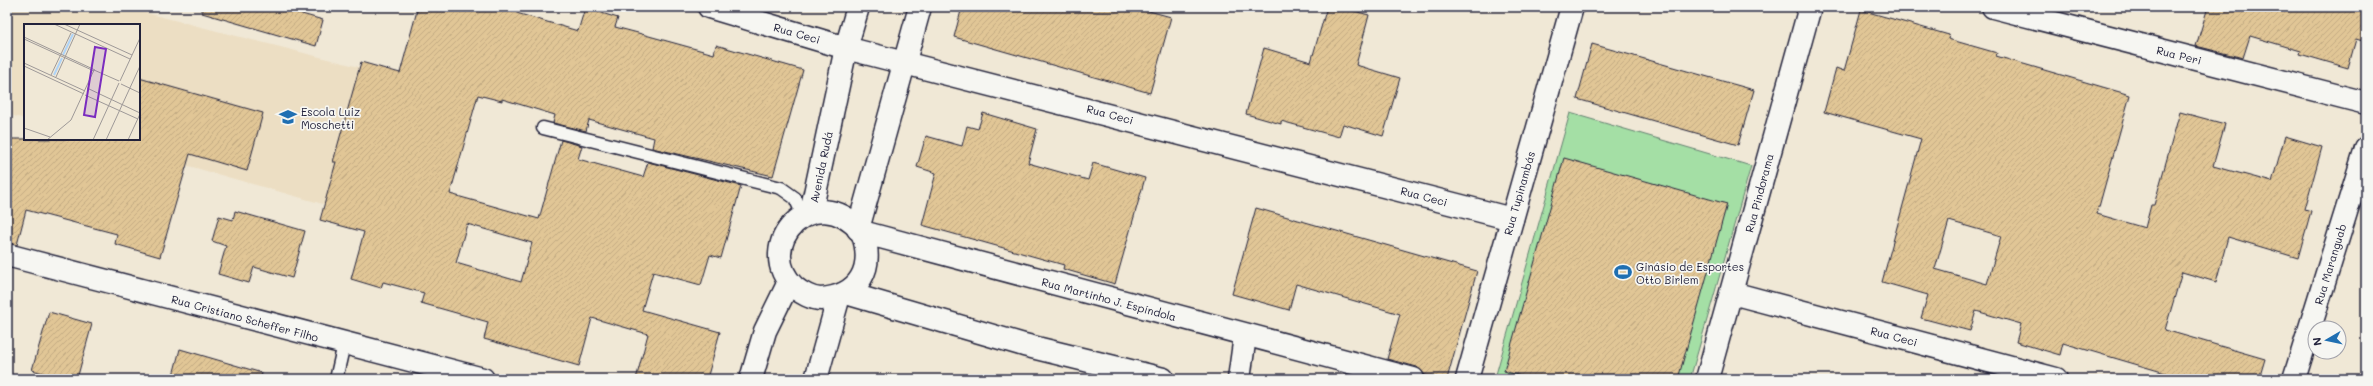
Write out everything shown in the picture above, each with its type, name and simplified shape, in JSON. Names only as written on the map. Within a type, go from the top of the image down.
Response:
[{"type":"street","name":"Rua Ceci","points":[[709,7],[846,48],[905,61],[1512,219]]},
{"type":"street","name":"Avenida Rudá","points":[[789,282],[782,268],[780,252],[784,237],[793,224],[807,214],[846,48],[858,7]]},
{"type":"street","points":[[751,379],[765,331],[789,282],[808,296],[819,299],[842,295],[854,287],[863,275],[868,261],[867,246],[860,231],[920,7]]},
{"type":"street","name":"Rua Tupinambás","points":[[1467,379],[1572,7]]},
{"type":"street","name":"Rua Pindorama","points":[[1707,379],[1810,7]]},
{"type":"street","name":"Rua Peri","points":[[1993,7],[2366,103]]},
{"type":"street","name":"Rua Maranguab","points":[[2294,379],[2366,148]]},
{"type":"street","name":"Rua Martinho J. Espíndola","points":[[807,214],[831,212],[843,215],[854,222],[860,231],[1246,336],[1413,379]]},
{"type":"street","name":"Rua Cristiano Scheffer Filho","points":[[7,255],[483,379]]},
{"type":"street","name":"Rua Ceci","points":[[1732,293],[2056,379]]},
{"type":"street","points":[[816,379],[842,295]]},
{"type":"street","points":[[842,295],[1024,345],[1163,379]]},
{"type":"street","points":[[1239,379],[1246,336]]},
{"type":"lane","points":[[543,128],[781,188],[795,198],[807,214]]},
{"type":"lane","points":[[336,379],[344,344]]},
{"type":"shaded area","name":"Escola Luiz Moschetti","points":[[7,7],[123,7],[445,89],[407,228],[98,140],[140,140],[140,24],[24,24],[24,119],[7,114]]},
{"type":"green space","name":"Ginásio de Esportes Otto Birlem","points":[[1570,113],[1751,166],[1690,379],[1495,378]]},
{"type":"building","points":[[202,7],[277,7],[323,20],[316,46],[202,13]]},
{"type":"building","points":[[418,7],[496,7],[578,31],[585,8],[618,18],[615,27],[714,54],[716,45],[803,70],[773,176],[652,148],[654,138],[589,120],[586,131],[553,123],[555,115],[502,99],[502,101],[478,95],[450,194],[539,219],[561,140],[582,146],[578,159],[643,177],[648,162],[741,186],[721,258],[710,255],[701,285],[653,272],[642,310],[720,332],[707,379],[636,379],[648,334],[592,318],[579,366],[484,339],[488,322],[421,303],[424,293],[383,282],[381,288],[351,279],[364,232],[320,220],[336,162],[333,162],[361,62],[400,73]],"holes":[[[467,224],[532,243],[521,282],[456,263]]]},
{"type":"building","points":[[962,7],[1134,7],[1171,17],[1150,93],[954,37]]},
{"type":"building","points":[[1327,7],[1339,7],[1369,15],[1356,65],[1400,78],[1383,136],[1343,124],[1339,137],[1281,121],[1281,124],[1246,114],[1264,48],[1311,62]]},
{"type":"building","points":[[2208,7],[2366,7],[2366,42],[2356,39],[2348,68],[2300,54],[2301,51],[2250,36],[2243,58],[2196,46]]},
{"type":"building","points":[[1861,10],[1949,35],[1948,39],[1997,53],[1996,56],[2130,95],[2097,214],[2145,228],[2151,205],[2154,205],[2180,112],[2225,124],[2213,166],[2272,182],[2285,136],[2322,147],[2305,209],[2311,211],[2298,258],[2228,237],[2216,282],[2182,272],[2165,330],[2265,359],[2259,379],[2186,379],[2063,343],[2060,355],[2016,342],[2021,324],[1976,311],[1970,331],[1921,318],[1928,295],[1882,282],[1921,139],[1824,112],[1836,68],[1844,71]],"holes":[[[1949,221],[2001,236],[1987,284],[1935,269]]]},
{"type":"building","points":[[1592,44],[1754,90],[1738,145],[1577,99]]},
{"type":"building","points":[[140,78],[263,113],[247,171],[190,154],[160,257],[115,244],[117,234],[26,210],[17,245],[7,243],[7,139],[140,140]]},
{"type":"building","points":[[983,113],[1037,129],[1028,163],[1088,180],[1093,163],[1145,178],[1115,284],[1063,269],[1064,265],[922,225],[936,173],[917,167],[926,136],[962,146],[967,126],[978,129]]},
{"type":"building","name":"Ginásio de Esportes Otto Birlem","points":[[1564,158],[1727,204],[1678,379],[1531,379],[1504,371]]},
{"type":"building","points":[[1256,208],[1477,271],[1447,379],[1425,375],[1417,367],[1387,359],[1400,314],[1296,284],[1289,310],[1232,294]]},
{"type":"building","points":[[235,211],[305,231],[292,278],[254,267],[249,283],[218,274],[226,246],[212,241],[219,216],[233,220]]},
{"type":"building","points":[[49,312],[92,324],[77,379],[66,379],[32,370]]},
{"type":"building","points":[[180,349],[262,373],[261,379],[172,379]]},
{"type":"place","name":"Escola Luiz Moschetti","points":[[288,117]]},
{"type":"place","name":"Ginásio de Esportes Otto Birlem","points":[[1623,272]]}]
